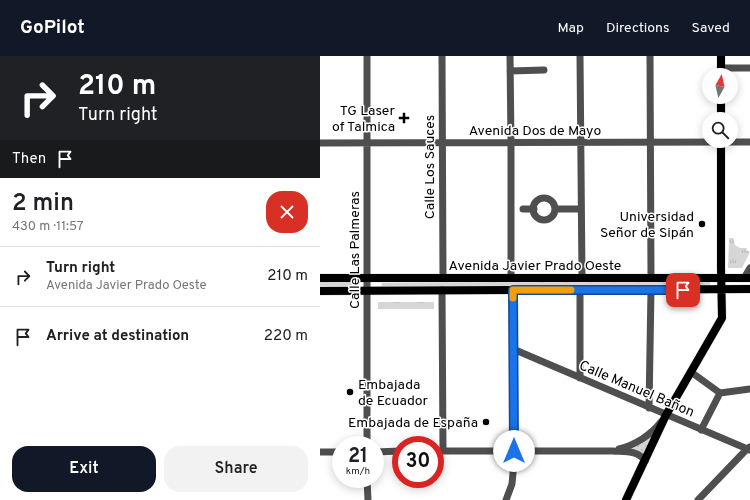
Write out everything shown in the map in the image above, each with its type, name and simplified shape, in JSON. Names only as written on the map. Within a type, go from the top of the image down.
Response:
[{"type":"main road","points":[[721,56],[721,68]]},
{"type":"main road","points":[[626,500],[666,415],[722,318],[721,148]]},
{"type":"main road","name":"Avenida Javier Prado Oeste","points":[[320,278],[747,278]]},
{"type":"main road","name":"Avenida Javier Prado Oeste","points":[[320,291],[750,289]]},
{"type":"street","name":"Calle Las Palmeras","points":[[367,56],[367,436]]},
{"type":"street","name":"Calle Los Sauces","points":[[442,56],[443,278]]},
{"type":"street","points":[[510,56],[511,278]]},
{"type":"street","points":[[580,56],[582,278]]},
{"type":"street","points":[[650,56],[651,278]]},
{"type":"street","points":[[738,70],[750,68]]},
{"type":"street","points":[[510,71],[544,70]]},
{"type":"street","name":"Avenida Dos de Mayo","points":[[320,143],[702,142]]},
{"type":"street","name":"Avenida Dos de Mayo","points":[[738,142],[750,142]]},
{"type":"street","points":[[542,199],[552,202],[555,209],[555,212],[551,218],[544,220],[538,218],[534,212],[536,202],[542,199]]},
{"type":"street","points":[[523,209],[534,209]]},
{"type":"street","points":[[555,209],[581,209]]},
{"type":"street","points":[[747,278],[750,268]]},
{"type":"street","points":[[442,290],[443,436]]},
{"type":"street","points":[[506,500],[512,484],[514,451],[513,290]]},
{"type":"street","points":[[580,290],[580,378]]},
{"type":"street","points":[[649,408],[651,290]]},
{"type":"street","name":"Calle Manuel Bañon","points":[[513,349],[649,408],[749,449]]},
{"type":"street","points":[[691,372],[720,393],[750,389]]},
{"type":"street","points":[[701,430],[720,393]]},
{"type":"street","points":[[613,451],[638,442],[658,426],[666,415]]},
{"type":"street","points":[[698,500],[749,449]]},
{"type":"street","points":[[444,451],[613,451],[632,452],[641,456],[645,461]]},
{"type":"street","points":[[320,452],[332,452]]},
{"type":"street","points":[[368,488],[368,500]]},
{"type":"green space","points":[[729,238],[733,238],[735,245],[740,248],[747,248],[746,250],[750,252],[742,268],[728,268]]},
{"type":"green space","points":[[710,280],[710,285],[381,287],[382,283]]},
{"type":"green space","points":[[320,282],[351,282],[354,285],[351,288],[320,288]]},
{"type":"green space","points":[[378,302],[434,302],[434,309],[378,309]]},
{"type":"green space","points":[[654,436],[643,454],[625,450]]},
{"type":"slow traffic","points":[[513,298],[513,290],[571,290]]},
{"type":"place","name":"TG Laser of Talmica","points":[[404,118]]},
{"type":"place","name":"Universidad Señor de Sipán","points":[[702,224]]},
{"type":"place","name":"Embajada de Ecuador","points":[[350,392]]},
{"type":"place","name":"Embajada de España","points":[[486,422]]},
{"type":"route","points":[[514,451],[513,290],[683,290]]}]
